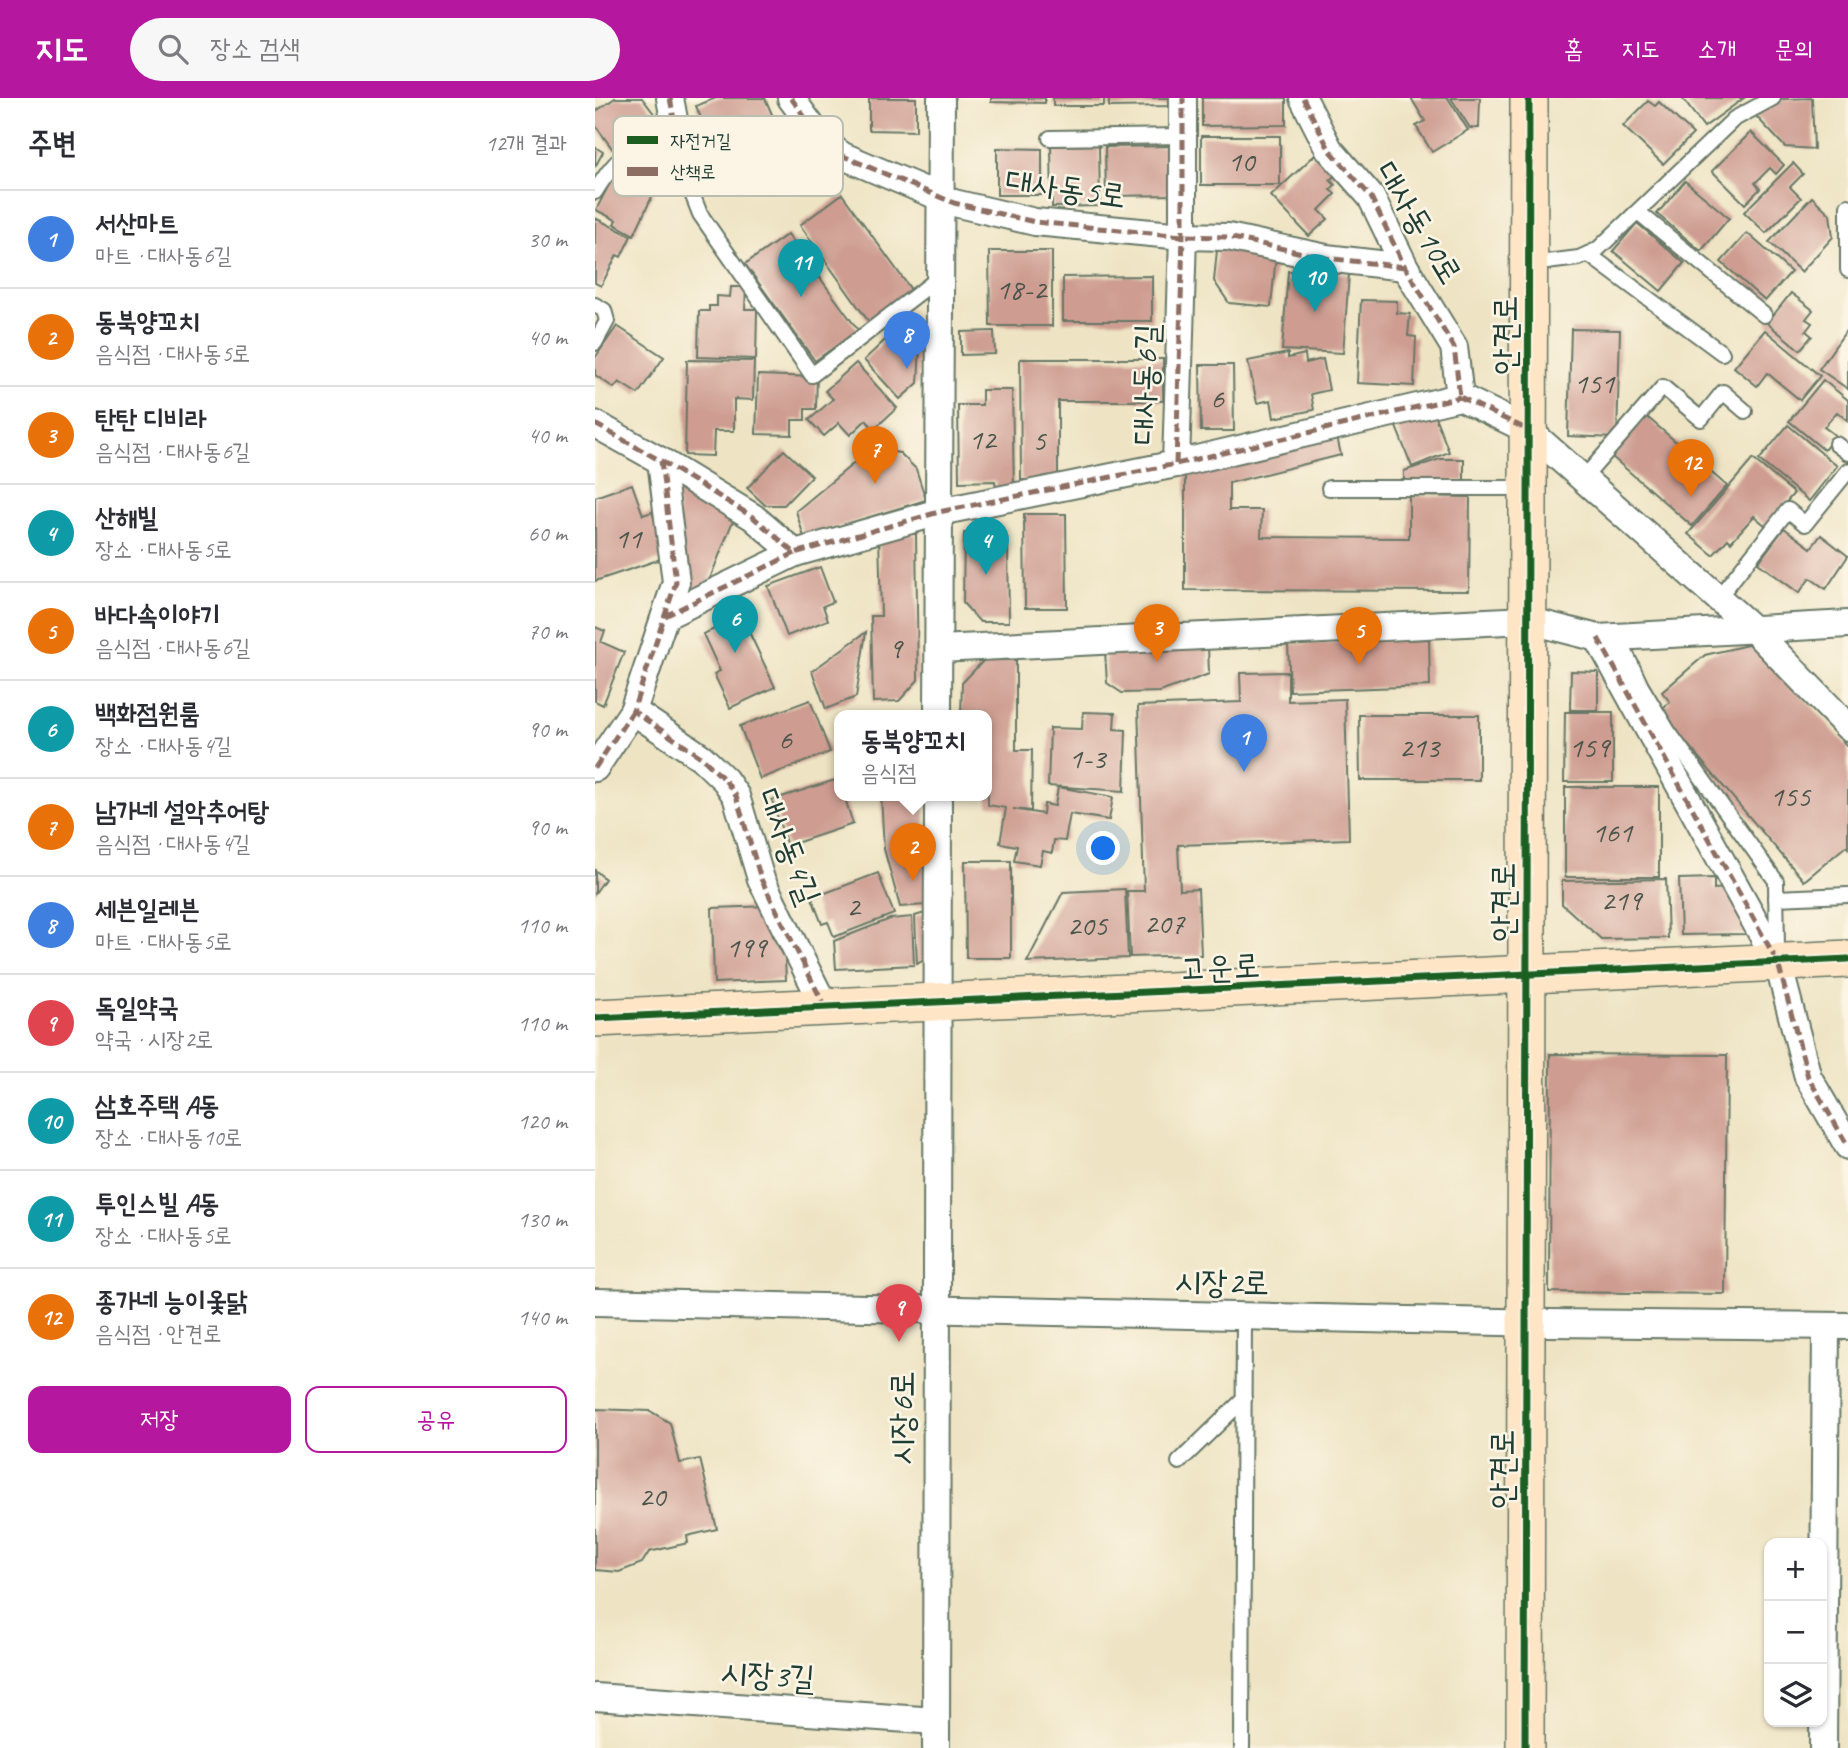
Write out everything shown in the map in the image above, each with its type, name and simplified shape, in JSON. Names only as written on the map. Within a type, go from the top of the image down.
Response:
[{"type":"street","points":[[670,98],[673,116]]},
{"type":"street","name":"대사동5로","points":[[791,98],[803,116]]},
{"type":"street","points":[[938,710],[941,98]]},
{"type":"street","name":"대사동6길","points":[[1182,98],[1183,236],[1176,464],[1460,397]]},
{"type":"street","name":"대사동10로","points":[[1303,98],[1329,149],[1371,197],[1405,267],[1454,347],[1460,397]]},
{"type":"street","name":"안견로","points":[[1525,1748],[1529,98]]},
{"type":"street","name":"대사동5로","points":[[843,156],[941,197],[1035,222],[1183,236],[1228,237],[1326,258],[1405,267]]},
{"type":"street","points":[[1460,397],[1528,430],[1753,629],[1848,727]]},
{"type":"street","points":[[595,424],[753,517],[795,553]]},
{"type":"street","points":[[595,768],[633,711],[676,582],[661,461]]},
{"type":"street","points":[[665,616],[795,553],[939,512],[1176,464]]},
{"type":"street","points":[[939,649],[1527,620],[1608,638],[1848,624]]},
{"type":"street","points":[[1608,638],[1778,962],[1808,1077],[1848,1146]]},
{"type":"street","name":"대사동4길","points":[[633,711],[701,757],[725,780],[736,796],[761,879],[826,1009]]},
{"type":"street","points":[[937,1004],[938,801]]},
{"type":"street","name":"고운로","points":[[595,1018],[937,1004],[1848,959]]},
{"type":"street","name":"시장6로","points":[[936,1748],[937,1004]]},
{"type":"street","name":"시장2로","points":[[595,1302],[1837,1326]]},
{"type":"street","points":[[1823,1748],[1837,1326]]},
{"type":"street","name":"시장3길","points":[[595,1698],[936,1721]]},
{"type":"lane","points":[[1529,264],[1568,260],[1588,254],[1606,243],[1734,119],[1773,98]]},
{"type":"lane","points":[[1049,138],[1182,136]]},
{"type":"lane","points":[[595,192],[613,165]]},
{"type":"lane","points":[[693,196],[701,214],[812,375],[940,277]]},
{"type":"lane","points":[[1848,206],[1848,270]]},
{"type":"lane","points":[[1638,212],[1764,315]]},
{"type":"lane","points":[[1588,254],[1722,353]]},
{"type":"lane","points":[[595,305],[604,310],[607,321],[595,343]]},
{"type":"lane","points":[[1583,479],[1663,387],[1700,419],[1723,392],[1745,411]]},
{"type":"lane","points":[[1718,598],[1788,510],[1805,524],[1848,471]]},
{"type":"lane","points":[[1329,488],[1528,488]]},
{"type":"lane","points":[[1608,638],[1668,731],[1776,881],[1778,962]]},
{"type":"lane","points":[[1776,898],[1848,895]]},
{"type":"lane","points":[[1242,1748],[1244,1316]]},
{"type":"lane","points":[[1179,1462],[1244,1399]]},
{"type":"building","points":[[615,98],[642,98],[656,116],[613,116],[613,150],[595,125],[595,112]]},
{"type":"building","points":[[716,98],[765,98],[773,116],[700,116],[696,106]]},
{"type":"building","points":[[869,98],[916,98],[916,131],[869,130]]},
{"type":"building","points":[[991,98],[1045,98],[1045,103],[991,102]]},
{"type":"building","points":[[1053,98],[1104,98],[1104,106],[1053,106]]},
{"type":"building","points":[[1109,98],[1170,98],[1170,106],[1109,107]]},
{"type":"building","points":[[1202,98],[1286,98],[1286,125],[1202,126]]},
{"type":"building","points":[[1411,98],[1448,98],[1468,130],[1432,152],[1416,126],[1425,121]]},
{"type":"building","points":[[1451,98],[1480,98],[1479,128],[1470,128]]},
{"type":"building","points":[[1682,98],[1744,98],[1704,127]]},
{"type":"building","points":[[1812,98],[1814,149],[1785,147],[1754,114],[1783,99]]},
{"type":"building","points":[[1648,101],[1655,106],[1659,102],[1693,134],[1663,164],[1623,126]]},
{"type":"building","points":[[1751,132],[1784,165],[1776,174],[1770,168],[1755,183],[1760,189],[1745,204],[1712,171]]},
{"type":"building","points":[[1201,136],[1280,136],[1280,185],[1201,185]]},
{"type":"building","points":[[1099,145],[1100,206],[1052,207],[1051,146]]},
{"type":"building","points":[[1177,146],[1178,195],[1106,196],[1105,147]]},
{"type":"building","points":[[595,147],[603,152],[595,167]]},
{"type":"building","points":[[997,148],[1042,149],[1042,195],[997,195]]},
{"type":"building","points":[[1319,151],[1338,172],[1330,180],[1335,185],[1330,190],[1335,194],[1319,210],[1328,219],[1309,236],[1271,196]]},
{"type":"building","points":[[1793,163],[1803,174],[1790,187],[1801,198],[1766,233],[1744,212]]},
{"type":"building","points":[[613,177],[613,196],[652,196],[634,235],[614,224],[616,220],[596,210]]},
{"type":"building","points":[[1685,181],[1729,218],[1701,251],[1657,214]]},
{"type":"building","points":[[843,195],[912,291],[869,322],[800,225]]},
{"type":"building","points":[[1812,197],[1830,214],[1833,237],[1801,272],[1769,242]]},
{"type":"building","points":[[595,218],[631,236],[621,257],[617,255],[601,286],[595,283]]},
{"type":"building","points":[[1637,223],[1684,263],[1661,291],[1613,251]]},
{"type":"building","points":[[1747,233],[1791,272],[1765,301],[1721,262]]},
{"type":"building","points":[[788,234],[858,330],[815,361],[745,264]]},
{"type":"building","points":[[1217,250],[1276,255],[1271,307],[1229,303],[1214,281]]},
{"type":"building","points":[[989,251],[1052,251],[1052,326],[990,326]]},
{"type":"building","points":[[1288,271],[1349,274],[1343,353],[1282,350]]},
{"type":"building","points":[[1152,276],[1152,321],[1063,321],[1063,277]]},
{"type":"building","points":[[731,287],[746,287],[745,309],[757,309],[756,359],[698,357],[699,311],[709,311],[709,306],[717,306],[717,296],[730,297]]},
{"type":"building","points":[[1791,293],[1813,310],[1806,319],[1812,323],[1806,331],[1812,336],[1800,350],[1767,323]]},
{"type":"building","points":[[1361,300],[1397,301],[1397,313],[1410,314],[1408,336],[1416,337],[1414,386],[1357,383]]},
{"type":"building","points":[[617,326],[664,357],[638,394],[619,382],[614,388],[595,375],[595,358]]},
{"type":"building","points":[[900,326],[920,347],[918,383],[900,399],[864,360]]},
{"type":"building","points":[[1848,328],[1848,389],[1819,369]]},
{"type":"building","points":[[1571,329],[1620,330],[1617,438],[1568,436]]},
{"type":"building","points":[[1765,330],[1820,376],[1800,400],[1767,373],[1757,386],[1734,367]]},
{"type":"building","points":[[994,331],[995,354],[961,355],[961,332]]},
{"type":"building","points":[[1288,353],[1288,358],[1305,354],[1306,363],[1323,359],[1329,390],[1311,394],[1314,410],[1274,418],[1271,400],[1257,403],[1248,361]]},
{"type":"building","points":[[1020,359],[1163,359],[1163,401],[1058,401],[1058,480],[1021,480]]},
{"type":"building","points":[[687,360],[754,361],[753,400],[734,399],[734,431],[714,431],[713,456],[685,455]]},
{"type":"building","points":[[856,363],[897,408],[874,429],[866,420],[850,435],[839,423],[824,436],[809,420],[833,399],[825,391]]},
{"type":"building","points":[[1200,365],[1233,365],[1234,431],[1201,431]]},
{"type":"building","points":[[758,375],[817,377],[816,409],[805,409],[805,420],[792,420],[792,435],[756,434]]},
{"type":"building","points":[[1823,380],[1848,400],[1848,421],[1837,412],[1824,427],[1836,436],[1824,450],[1789,421]]},
{"type":"building","points":[[982,390],[1012,390],[1014,488],[996,488],[995,481],[959,482],[958,405],[982,405]]},
{"type":"building","points":[[1432,409],[1449,452],[1412,467],[1395,424]]},
{"type":"building","points":[[1646,416],[1727,486],[1692,526],[1611,456]]},
{"type":"building","points":[[1788,425],[1837,466],[1809,501],[1759,460]]},
{"type":"building","points":[[1336,432],[1341,455],[1229,483],[1229,510],[1262,510],[1261,537],[1409,538],[1409,496],[1470,497],[1469,591],[1185,590],[1185,469]]},
{"type":"building","points":[[871,449],[900,453],[916,469],[926,500],[804,537],[796,511]]},
{"type":"building","points":[[784,450],[812,476],[784,505],[765,505],[747,488]]},
{"type":"building","points":[[1440,459],[1464,459],[1464,481],[1404,482],[1404,471]]},
{"type":"building","points":[[1753,459],[1794,493],[1766,526],[1754,516],[1731,542],[1728,539],[1713,555],[1688,534]]},
{"type":"building","points":[[675,475],[734,518],[703,596],[685,589]]},
{"type":"building","points":[[632,484],[643,515],[652,512],[667,557],[595,581],[595,497]]},
{"type":"building","points":[[1024,514],[1066,514],[1067,608],[1025,608]]},
{"type":"building","points":[[1784,528],[1811,548],[1821,535],[1848,556],[1826,589],[1810,578],[1799,593],[1758,563]]},
{"type":"building","points":[[964,533],[987,533],[1008,547],[1009,622],[980,622],[963,603]]},
{"type":"building","points":[[879,534],[916,534],[918,680],[899,701],[873,702],[871,616],[881,616]]},
{"type":"building","points":[[820,567],[833,602],[823,606],[828,620],[787,636],[768,586]]},
{"type":"building","points":[[742,617],[775,687],[730,708],[714,674],[720,671],[703,634]]},
{"type":"building","points":[[595,627],[605,631],[601,642],[624,652],[603,705],[595,701]]},
{"type":"building","points":[[866,632],[856,697],[826,709],[812,671]]},
{"type":"building","points":[[1429,639],[1430,686],[1290,691],[1288,644]]},
{"type":"building","points":[[1756,643],[1848,747],[1848,848],[1846,846],[1804,881],[1659,711],[1670,702],[1662,692],[1705,655]]},
{"type":"building","points":[[1208,646],[1209,674],[1160,692],[1122,693],[1107,683],[1105,651]]},
{"type":"building","points":[[984,660],[1016,660],[1016,750],[1032,750],[1031,811],[1013,809],[1043,814],[1044,804],[1055,806],[1058,787],[1113,797],[1109,820],[1070,814],[1065,841],[1054,840],[1052,853],[1043,851],[1040,865],[1014,861],[1017,846],[1000,843],[1006,808],[988,805],[988,801],[992,801],[992,710],[961,710],[962,683]]},
{"type":"building","points":[[1571,671],[1598,672],[1598,710],[1570,710]]},
{"type":"building","points":[[1288,672],[1288,701],[1345,699],[1349,839],[1178,845],[1180,890],[1198,889],[1201,955],[1130,957],[1127,891],[1144,891],[1138,706],[1241,702],[1240,673]]},
{"type":"building","points":[[810,700],[830,752],[760,779],[740,726]]},
{"type":"building","points":[[1083,712],[1115,713],[1114,729],[1126,730],[1124,791],[1048,786],[1050,728],[1082,729]]},
{"type":"building","points":[[1565,712],[1613,712],[1613,782],[1564,782]]},
{"type":"building","points":[[1359,715],[1479,715],[1479,780],[1360,780]]},
{"type":"building","points":[[834,780],[834,801],[846,801],[853,824],[787,846],[772,800]]},
{"type":"building","points":[[1565,787],[1659,787],[1659,877],[1565,877]]},
{"type":"building","points":[[881,801],[925,801],[925,905],[900,907],[884,849]]},
{"type":"building","points":[[965,861],[1011,861],[1011,958],[966,958]]},
{"type":"building","points":[[595,870],[605,879],[595,893]]},
{"type":"building","points":[[878,873],[894,914],[834,937],[828,922],[822,924],[812,898]]},
{"type":"building","points":[[1714,878],[1714,889],[1728,888],[1746,915],[1746,934],[1681,935],[1679,879]]},
{"type":"building","points":[[1666,879],[1668,938],[1601,939],[1562,904],[1562,881]]},
{"type":"building","points":[[1125,889],[1128,958],[1027,962],[1063,892]]},
{"type":"building","points":[[772,906],[773,937],[785,958],[786,980],[714,983],[712,908]]},
{"type":"building","points":[[928,912],[929,957],[917,964],[915,916]]},
{"type":"building","points":[[912,917],[914,965],[836,969],[834,941],[890,919]]},
{"type":"building","points":[[1550,1054],[1727,1055],[1725,1294],[1549,1292]]},
{"type":"building","points":[[595,1409],[650,1411],[670,1423],[680,1463],[700,1459],[717,1529],[687,1536],[688,1543],[649,1552],[642,1563],[619,1572],[595,1570]]},
{"type":"marked path","points":[[670,98],[673,116]]},
{"type":"marked path","points":[[791,98],[804,116]]},
{"type":"marked path","points":[[1176,464],[1183,236],[1183,98]]},
{"type":"marked path","points":[[1303,98],[1329,149],[1371,197],[1405,267],[1454,347],[1460,397]]},
{"type":"marked path","points":[[843,156],[954,203],[1035,222],[1183,236],[1228,237],[1326,258],[1405,267]]},
{"type":"marked path","points":[[1460,397],[1528,430]]},
{"type":"marked path","points":[[661,461],[753,517],[795,553],[939,512],[1176,464],[1460,397]]},
{"type":"marked path","points":[[595,424],[661,461],[676,582],[633,711],[701,757],[725,780],[736,796],[761,879],[826,1009]]},
{"type":"marked path","points":[[665,616],[795,553]]},
{"type":"marked path","points":[[1598,638],[1778,963],[1808,1077],[1848,1146]]},
{"type":"marked path","points":[[595,768],[633,711]]},
{"type":"cycle path","points":[[1525,1748],[1529,98]]},
{"type":"cycle path","points":[[595,1018],[1848,959]]},
{"type":"place","name":"투인스빌 A동","points":[[801,297]]},
{"type":"place","name":"삼호주택 A동","points":[[1315,312]]},
{"type":"place","name":"세븐일레븐","points":[[907,369]]},
{"type":"place","name":"남가네 설악추어탕","points":[[875,484]]},
{"type":"place","name":"종가네 능이옻닭","points":[[1691,497]]},
{"type":"place","name":"산해빌","points":[[986,575]]},
{"type":"place","name":"백화점원룸","points":[[735,653]]},
{"type":"place","name":"탄탄 디비라","points":[[1157,662]]},
{"type":"place","name":"바다속이야기","points":[[1359,665]]},
{"type":"place","name":"서산마트","points":[[1244,772]]},
{"type":"place","name":"동북양꼬치","points":[[913,881]]},
{"type":"place","name":"독일약국","points":[[899,1342]]}]
